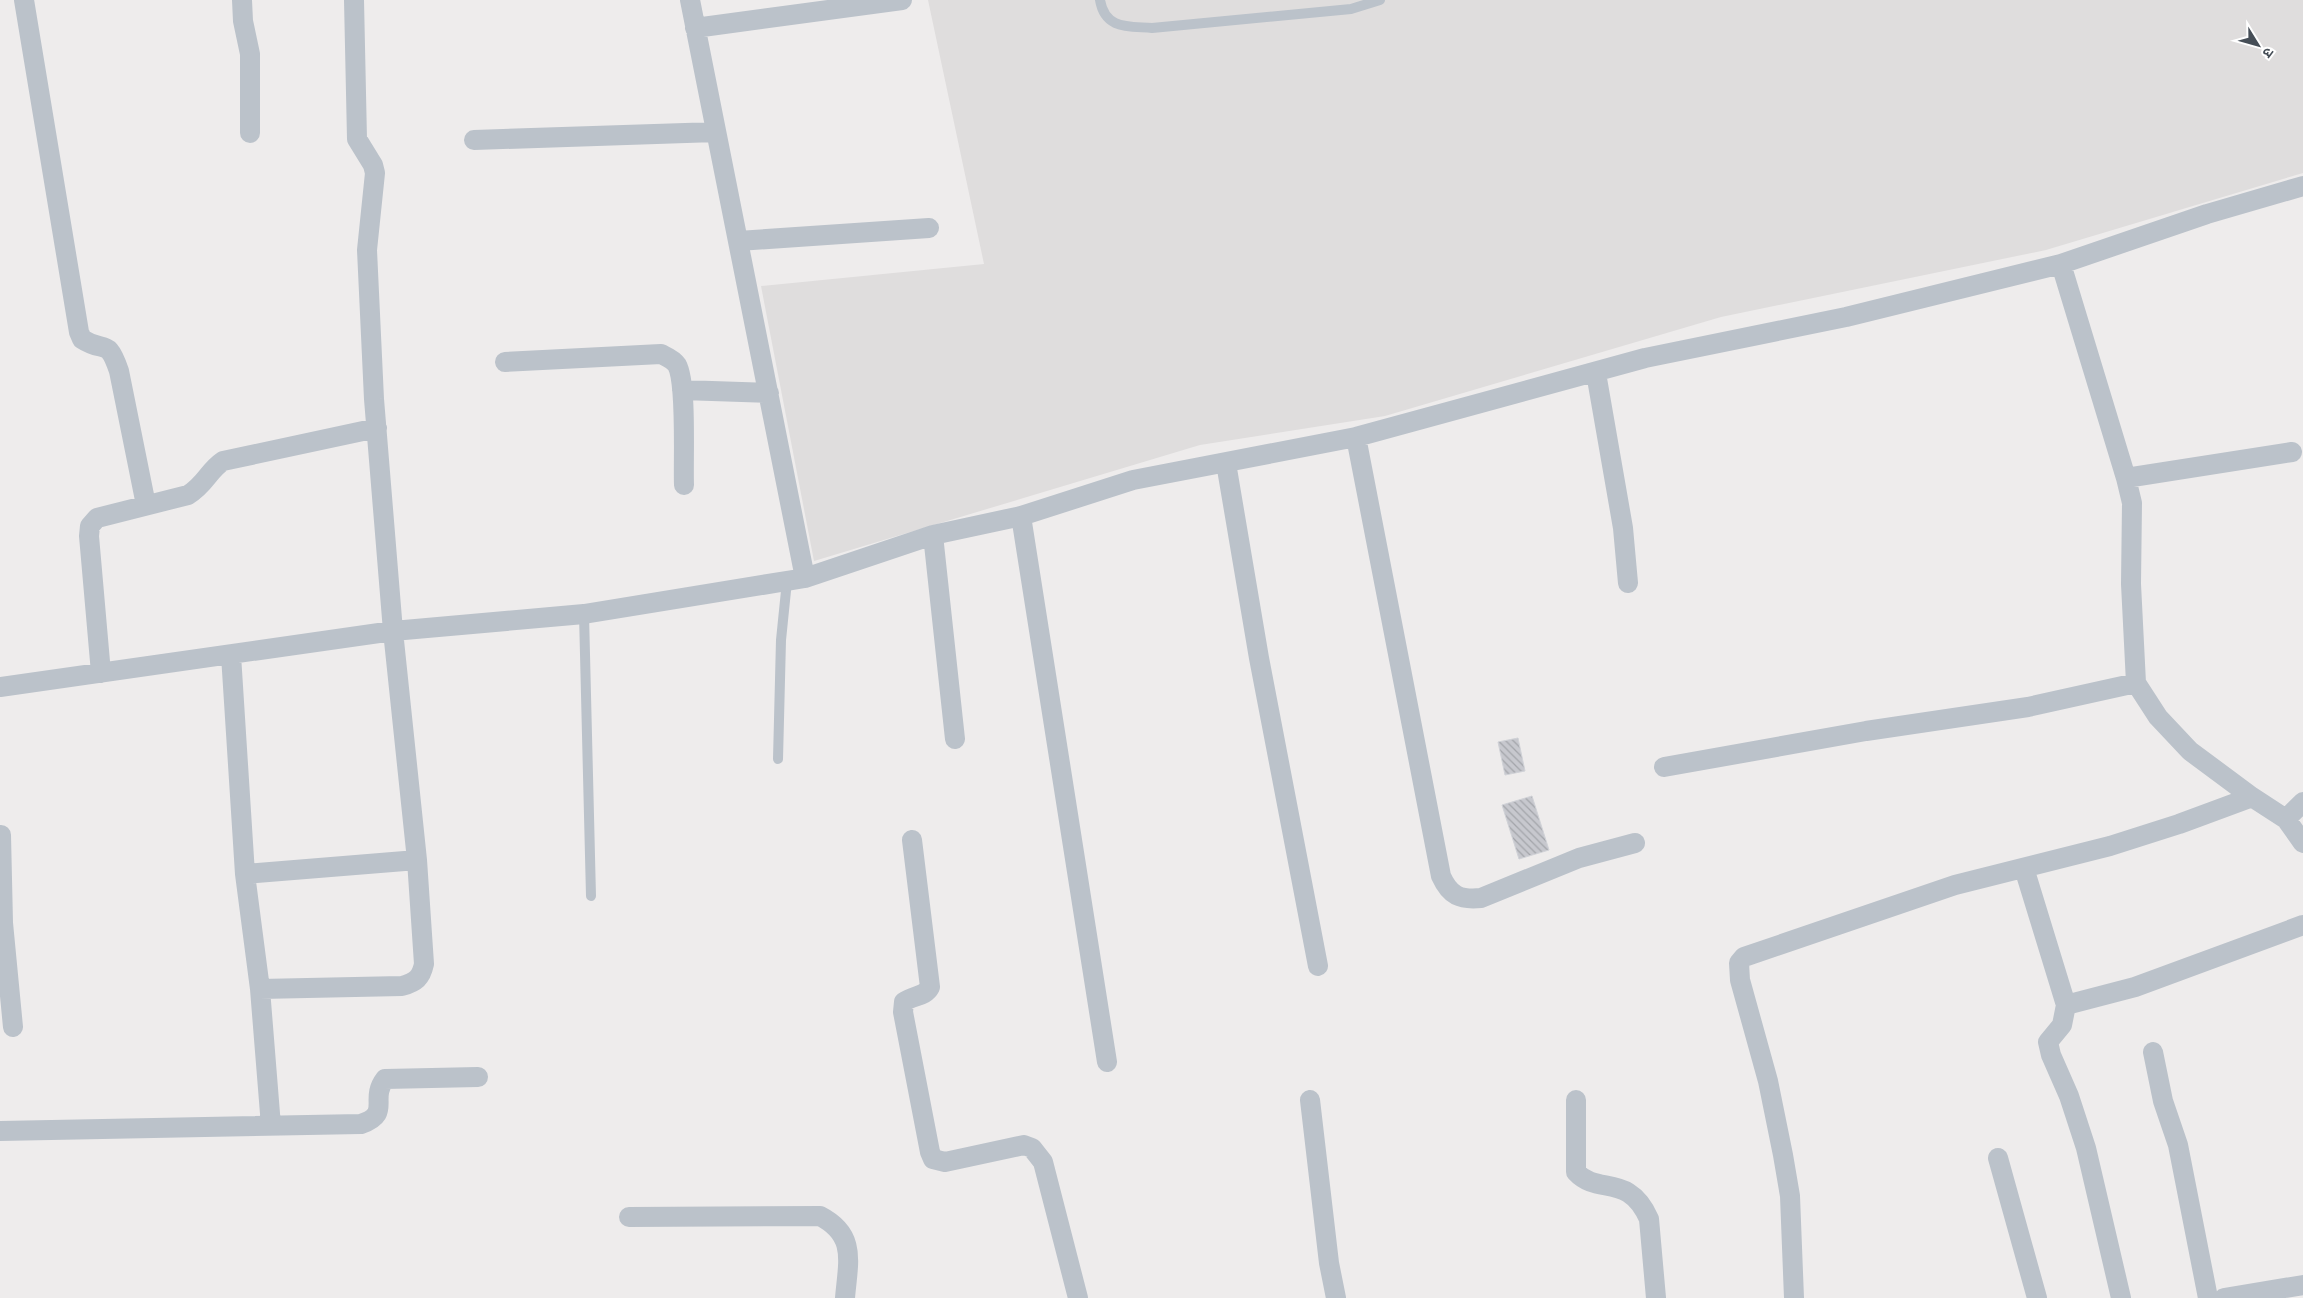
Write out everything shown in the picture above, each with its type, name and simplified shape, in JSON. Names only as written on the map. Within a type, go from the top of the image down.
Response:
[{"type":"street","points":[[24,0],[79,332],[82,339],[104,346],[114,356],[119,371],[146,505]]},
{"type":"street","points":[[242,0],[243,21],[250,54],[250,133]]},
{"type":"street","points":[[260,989],[402,986],[414,983],[422,976],[424,964],[417,860],[393,631],[377,428],[367,250],[375,173],[373,166],[357,139],[354,0]]},
{"type":"street","points":[[690,0],[769,393],[796,580]]},
{"type":"street","points":[[695,28],[902,0]]},
{"type":"street","points":[[474,140],[716,132]]},
{"type":"street","points":[[0,687],[393,631],[584,614],[796,580],[932,535],[1021,516],[1133,480],[1356,436],[1596,373],[1645,358],[1846,318],[2061,264],[2207,214],[2303,186]]},
{"type":"street","points":[[738,241],[929,228]]},
{"type":"street","points":[[2061,264],[2132,503],[2132,584],[2136,683],[2158,717],[2190,751],[2252,797],[2286,819],[2303,843]]},
{"type":"street","points":[[505,362],[661,354],[668,357],[678,367],[682,390],[684,485]]},
{"type":"street","points":[[1596,373],[1623,528],[1628,583]]},
{"type":"street","points":[[682,390],[769,393]]},
{"type":"street","points":[[101,673],[90,526],[97,518],[188,495],[200,488],[214,469],[223,461],[377,428]]},
{"type":"street","points":[[1356,436],[1441,876],[1447,889],[1455,896],[1461,898],[1481,898],[1579,858],[1635,843]]},
{"type":"street","points":[[2126,478],[2292,452]]},
{"type":"street","points":[[1226,463],[1259,658],[1318,966]]},
{"type":"street","points":[[1021,516],[1107,1062]]},
{"type":"street","points":[[932,535],[955,739]]},
{"type":"street","points":[[231,655],[245,874],[260,989],[272,1126]]},
{"type":"street","points":[[1664,767],[1866,731],[2028,707],[2136,683]]},
{"type":"street","points":[[1794,1298],[1789,1188],[1768,1081],[1740,980],[1739,963],[1744,957],[1955,885],[2118,843],[2179,824],[2252,797]]},
{"type":"street","points":[[2286,819],[2303,802]]},
{"type":"street","points":[[1,835],[1,924],[13,1027]]},
{"type":"street","points":[[912,840],[930,986],[923,994],[910,997],[904,1002],[903,1012],[930,1152],[933,1159],[939,1162],[1024,1144],[1038,1153],[1043,1162],[1078,1298]]},
{"type":"street","points":[[245,874],[417,860]]},
{"type":"street","points":[[2024,868],[2066,1005],[2062,1025],[2048,1042],[2069,1096],[2086,1148],[2121,1298]]},
{"type":"street","points":[[2066,1005],[2136,987],[2303,925]]},
{"type":"street","points":[[2153,1052],[2163,1101],[2178,1145],[2208,1298]]},
{"type":"street","points":[[0,1131],[361,1124],[378,1115],[380,1085],[385,1078],[478,1077]]},
{"type":"street","points":[[1310,1100],[1329,1263],[1336,1298]]},
{"type":"street","points":[[1576,1100],[1576,1172],[1587,1180],[1625,1189],[1644,1207],[1649,1218],[1656,1298]]},
{"type":"street","points":[[1998,1158],[2037,1298]]},
{"type":"street","points":[[630,1217],[820,1216],[834,1223],[843,1234],[847,1244],[845,1298]]},
{"type":"street","points":[[2224,1298],[2303,1285]]},
{"type":"lane","points":[[1100,0],[1110,20],[1123,27],[1152,28],[1351,9],[1380,0]]},
{"type":"lane","points":[[778,759],[781,640],[796,580]]},
{"type":"lane","points":[[584,614],[591,896]]},
{"type":"shaded area","points":[[928,0],[2303,0],[2303,173],[2046,250],[1721,317],[1385,416],[1200,445],[814,561],[761,286],[984,264]]},
{"type":"building","points":[[1518,738],[1525,771],[1505,775],[1498,742]]},
{"type":"building","points":[[1532,796],[1549,850],[1519,859],[1502,805]]}]
